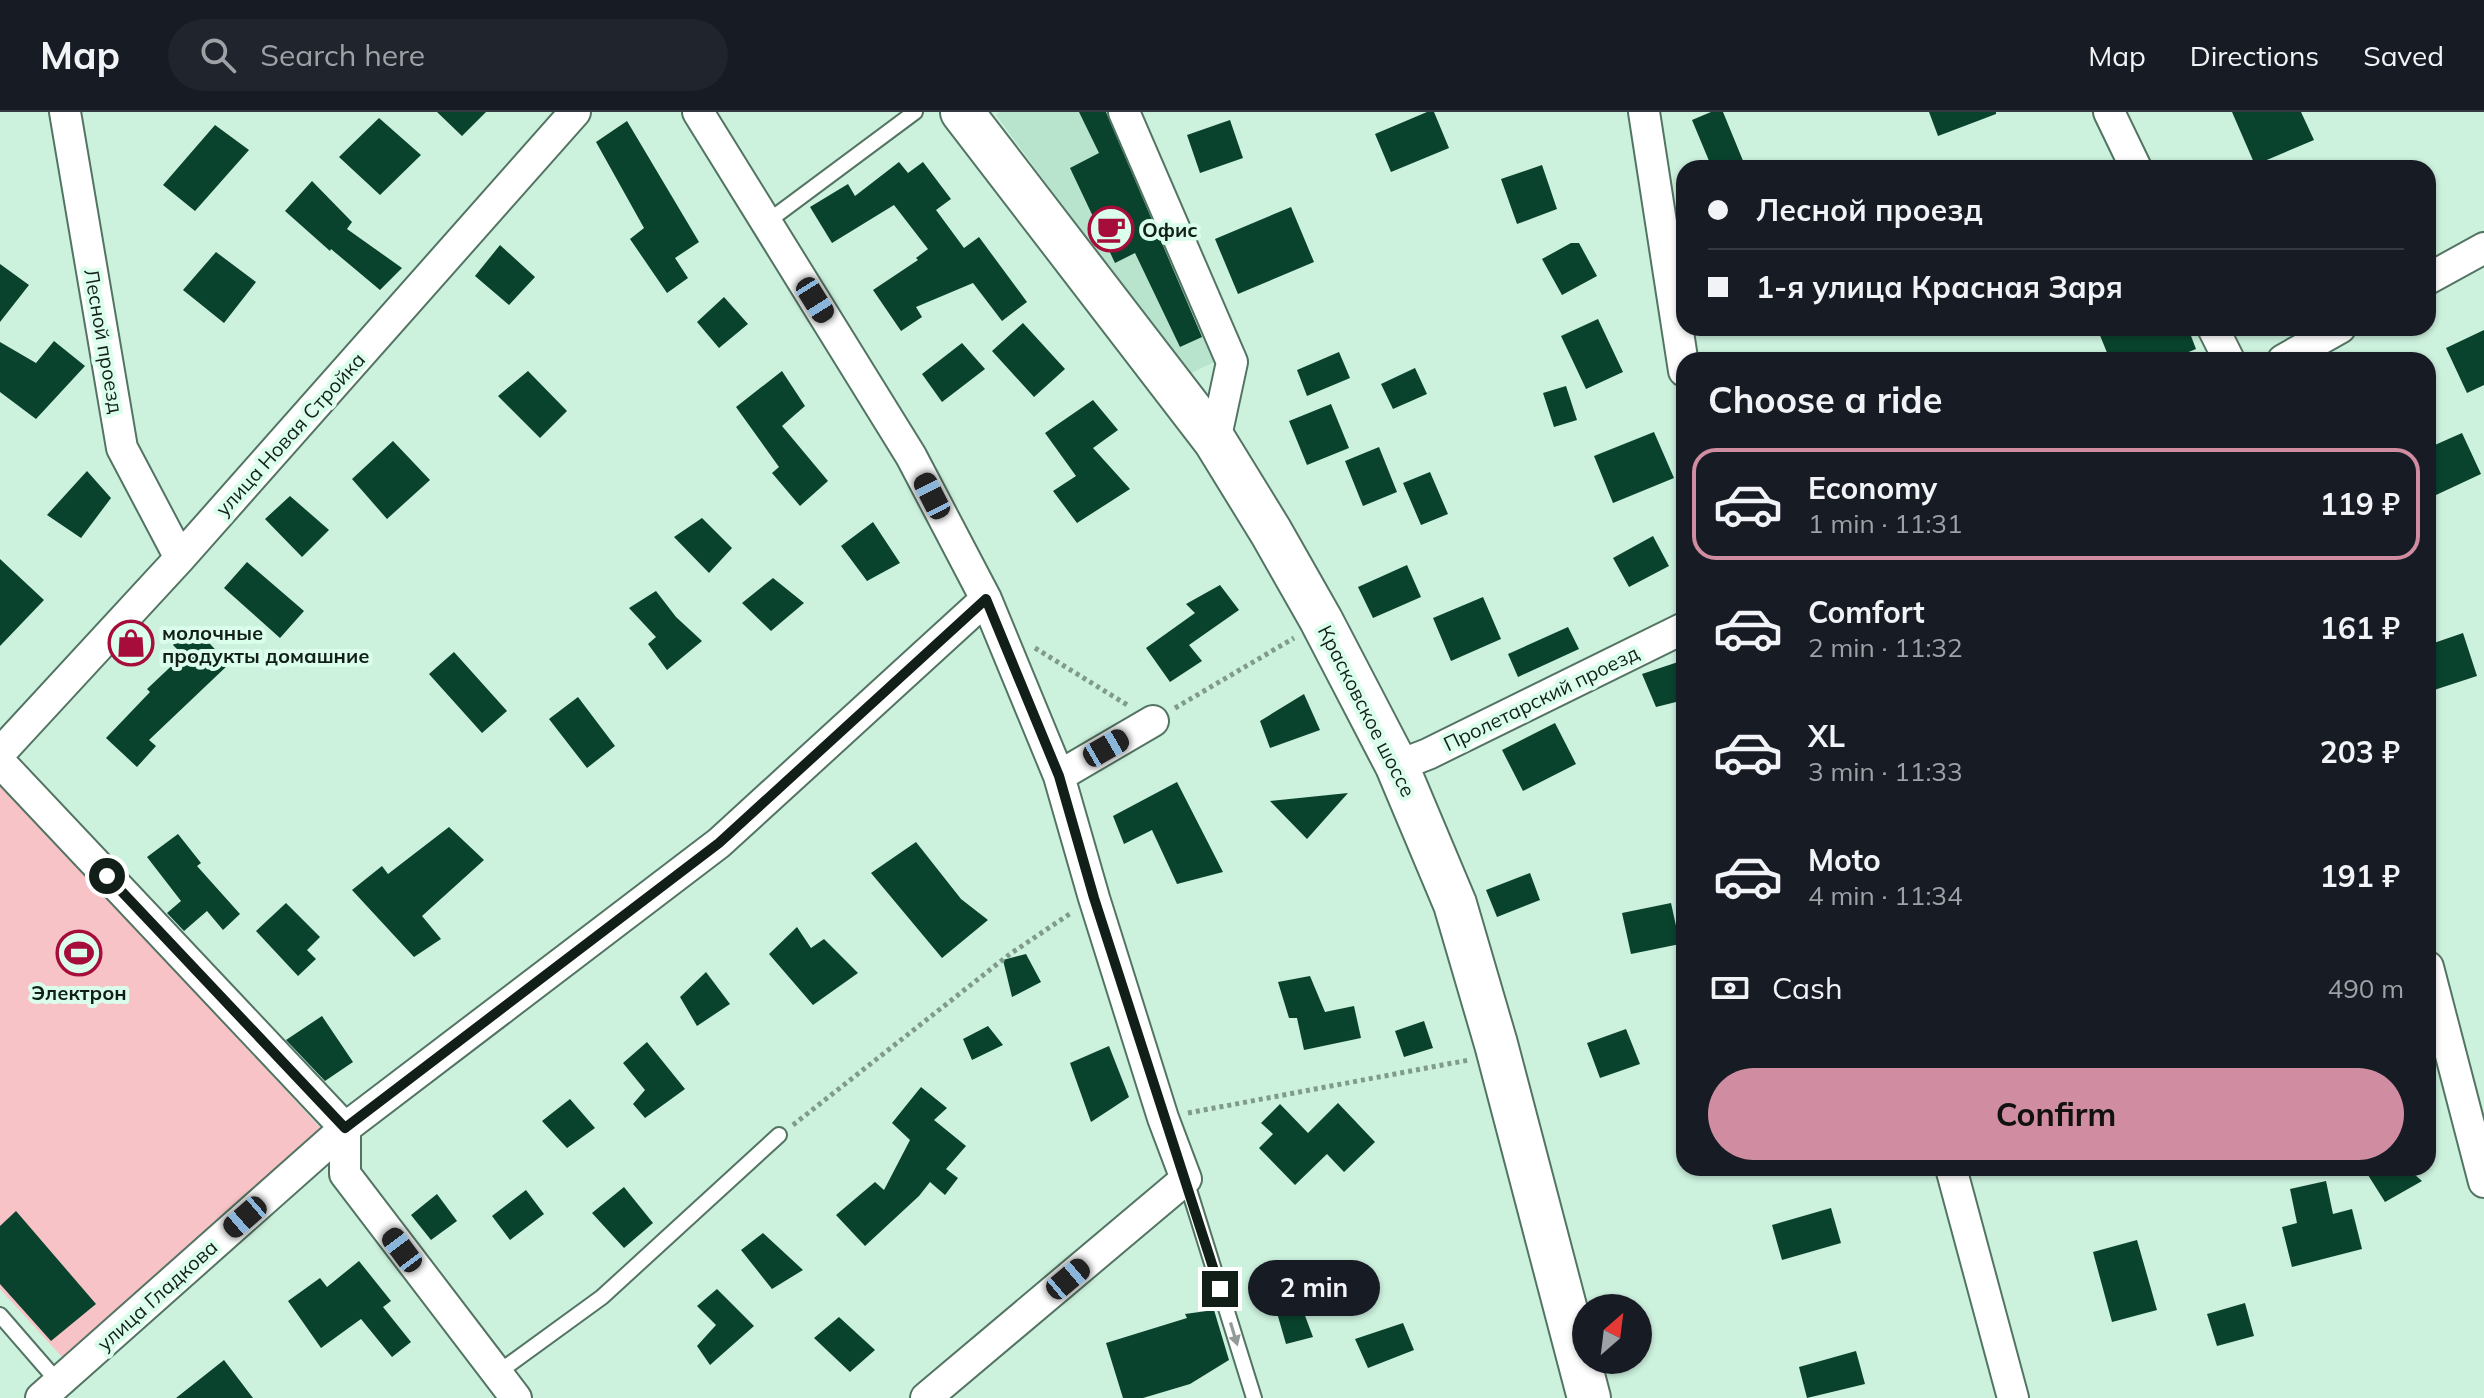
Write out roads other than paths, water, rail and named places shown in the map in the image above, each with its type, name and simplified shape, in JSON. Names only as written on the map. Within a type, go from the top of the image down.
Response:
[{"type":"main road","name":"Красковское шоссе","points":[[962,112],[1215,441],[1321,620],[1397,766],[1455,904],[1500,1059],[1589,1398]]},
{"type":"street","name":"Лесной проезд","points":[[65,112],[122,448],[180,558]]},
{"type":"street","name":"улица Новая Стройка","points":[[0,753],[180,558],[575,112]]},
{"type":"street","points":[[698,112],[911,456],[991,612],[1059,776],[1163,1118],[1186,1179],[926,1398]]},
{"type":"street","points":[[1124,112],[1232,362],[1215,441]]},
{"type":"street","points":[[1644,112],[1676,319]]},
{"type":"street","points":[[2109,112],[2132,160]]},
{"type":"street","points":[[2436,275],[2484,248]]},
{"type":"street","points":[[2297,352],[2326,336]]},
{"type":"street","name":"улица Гладкова","points":[[50,1390],[331,1126],[719,843],[991,612]]},
{"type":"street","name":"Пролетарский проезд","points":[[1397,766],[1428,754],[1676,632]]},
{"type":"street","points":[[1059,776],[1153,721]]},
{"type":"street","points":[[0,762],[331,1126],[345,1174],[516,1398]]},
{"type":"street","points":[[2436,998],[2484,1182]]},
{"type":"street","points":[[1953,1176],[2013,1398]]},
{"type":"lane","points":[[767,222],[915,112]]},
{"type":"lane","points":[[496,1375],[602,1297],[779,1135]]},
{"type":"lane","points":[[1186,1179],[1254,1398]]},
{"type":"lane","points":[[0,1315],[50,1390]]},
{"type":"place","name":"Офис","points":[[1111,229]]},
{"type":"place","name":"молочные продукты домашние","points":[[131,643]]},
{"type":"place","name":"Электрон","points":[[79,953]]}]
